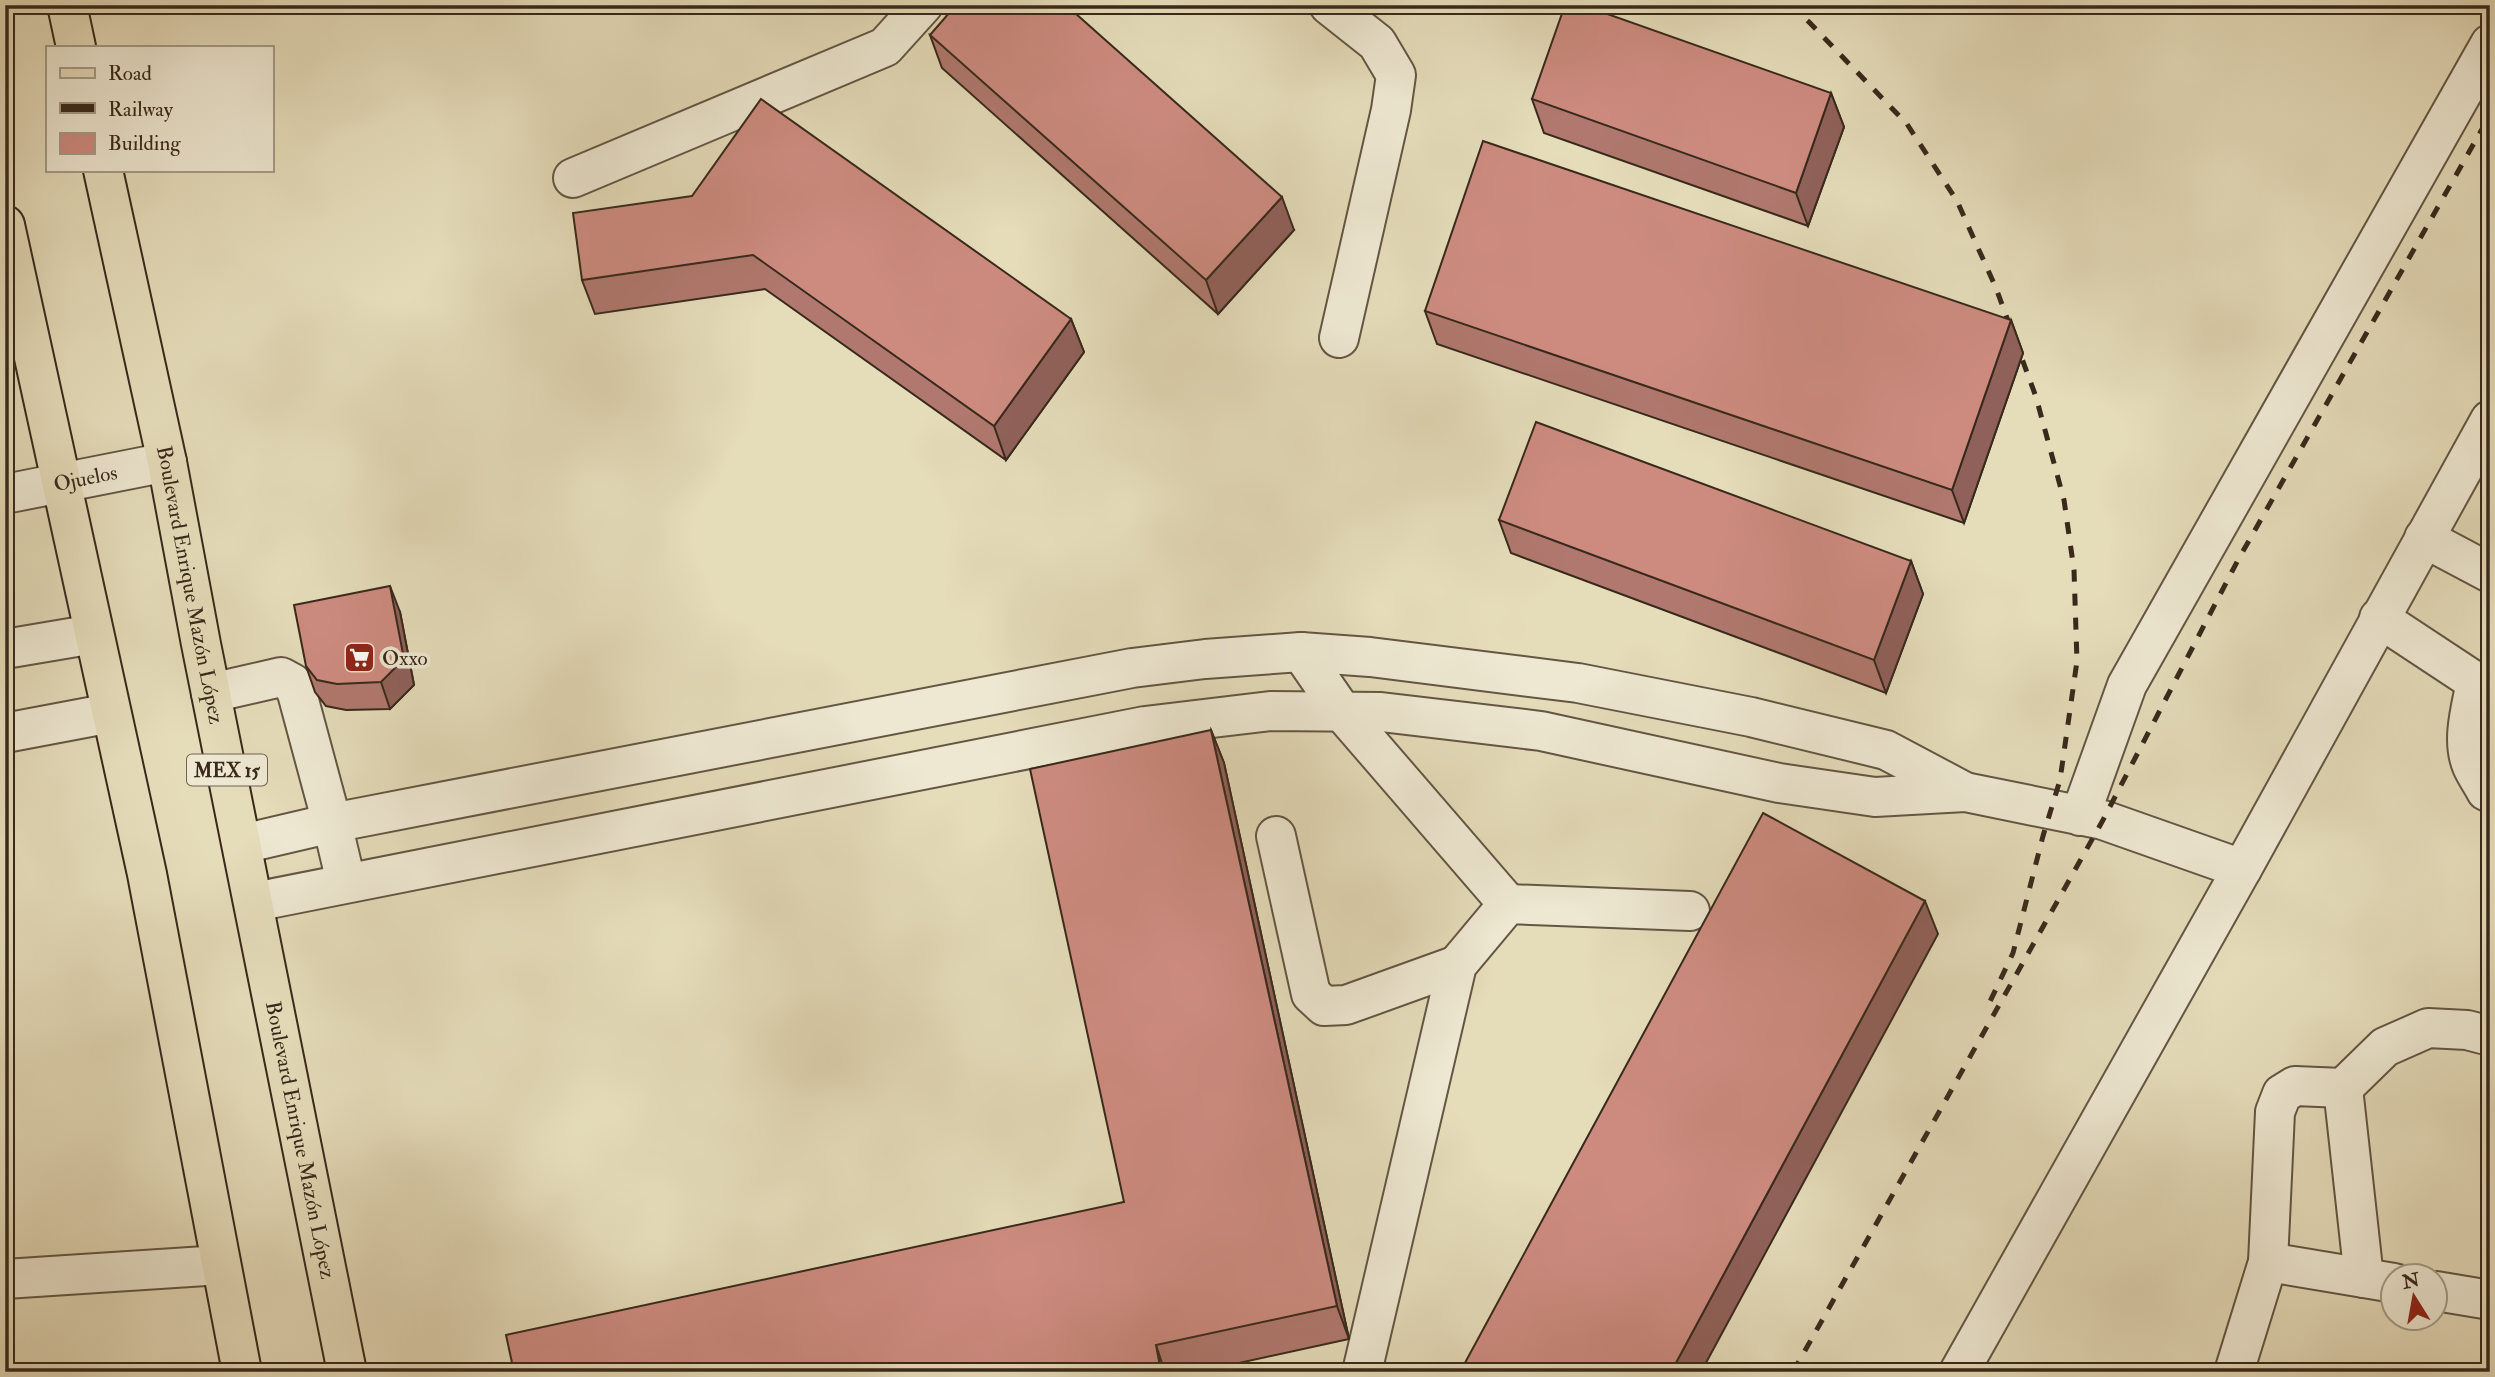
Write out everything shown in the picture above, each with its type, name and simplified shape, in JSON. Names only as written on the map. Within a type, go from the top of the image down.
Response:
[{"type":"main road","points":[[67,5],[76,46]]},
{"type":"main road","name":"Boulevard Enrique Mazón López","points":[[103,172],[167,462],[347,1372]]},
{"type":"main road","points":[[5,225],[147,874],[242,1372]]},
{"type":"street","points":[[573,178],[885,47],[923,5]]},
{"type":"street","points":[[1329,5],[1377,43],[1396,75],[1391,110],[1339,338]]},
{"type":"street","points":[[2080,816],[2127,685],[2490,44]]},
{"type":"street","points":[[1959,1372],[2242,869],[2490,420]]},
{"type":"street","name":"Ojuelos","points":[[5,494],[167,462]]},
{"type":"street","points":[[2424,537],[2490,573]]},
{"type":"street","points":[[2379,618],[2483,673],[2468,723],[2468,751],[2472,765],[2486,791],[2490,793]]},
{"type":"street","points":[[5,649],[94,634]]},
{"type":"street","points":[[243,844],[332,823],[1132,668],[1301,652],[1370,657],[1578,683],[1751,717],[1886,750],[1965,792]]},
{"type":"street","points":[[1301,652],[1343,713],[1508,904],[1690,911]]},
{"type":"street","points":[[211,692],[281,677],[292,683],[297,693],[346,882]]},
{"type":"street","points":[[254,902],[1145,726],[1270,712],[1381,712],[1541,731],[1779,783],[1875,797],[1965,792],[2103,820],[2242,869]]},
{"type":"street","points":[[5,733],[111,713]]},
{"type":"street","points":[[1276,836],[1311,994],[1324,1006],[1346,1005],[1457,965]]},
{"type":"street","points":[[1362,1372],[1457,965],[1508,904]]},
{"type":"street","points":[[2234,1372],[2268,1262],[2275,1112],[2282,1094],[2295,1086],[2343,1088],[2385,1047],[2428,1028],[2467,1030],[2490,1036]]},
{"type":"street","points":[[2268,1262],[2379,1281],[2343,1088]]},
{"type":"street","points":[[5,1279],[221,1265]]},
{"type":"street","points":[[2450,1293],[2490,1300]]},
{"type":"building","points":[[956,5],[1066,5],[1282,197],[1206,280],[930,35]]},
{"type":"building","points":[[1565,5],[1582,5],[1831,93],[1796,193],[1532,99]]},
{"type":"building","points":[[761,99],[1071,319],[994,426],[753,255],[582,280],[573,213],[692,196]]},
{"type":"building","points":[[1483,141],[2011,320],[1952,490],[1425,311]]},
{"type":"building","points":[[1536,422],[1911,561],[1874,660],[1499,520]]},
{"type":"building","name":"Oxxo","points":[[390,586],[404,659],[381,682],[337,684],[317,680],[306,666],[294,605]]},
{"type":"building","points":[[1211,730],[1337,1306],[1156,1345],[1161,1372],[514,1372],[506,1335],[1124,1202],[1030,769]]},
{"type":"building","points":[[1763,813],[1925,901],[1671,1372],[1460,1372]]},
{"type":"railway","points":[[1789,5],[1809,22],[1907,124],[1957,201],[1996,288],[2036,397],[2064,500],[2074,570],[2077,661],[2060,780],[2013,953],[1986,1010]]},
{"type":"railway","points":[[1793,1372],[2103,820],[2238,560],[2490,115]]},
{"type":"place","name":"Oxxo","points":[[359,658]]}]
